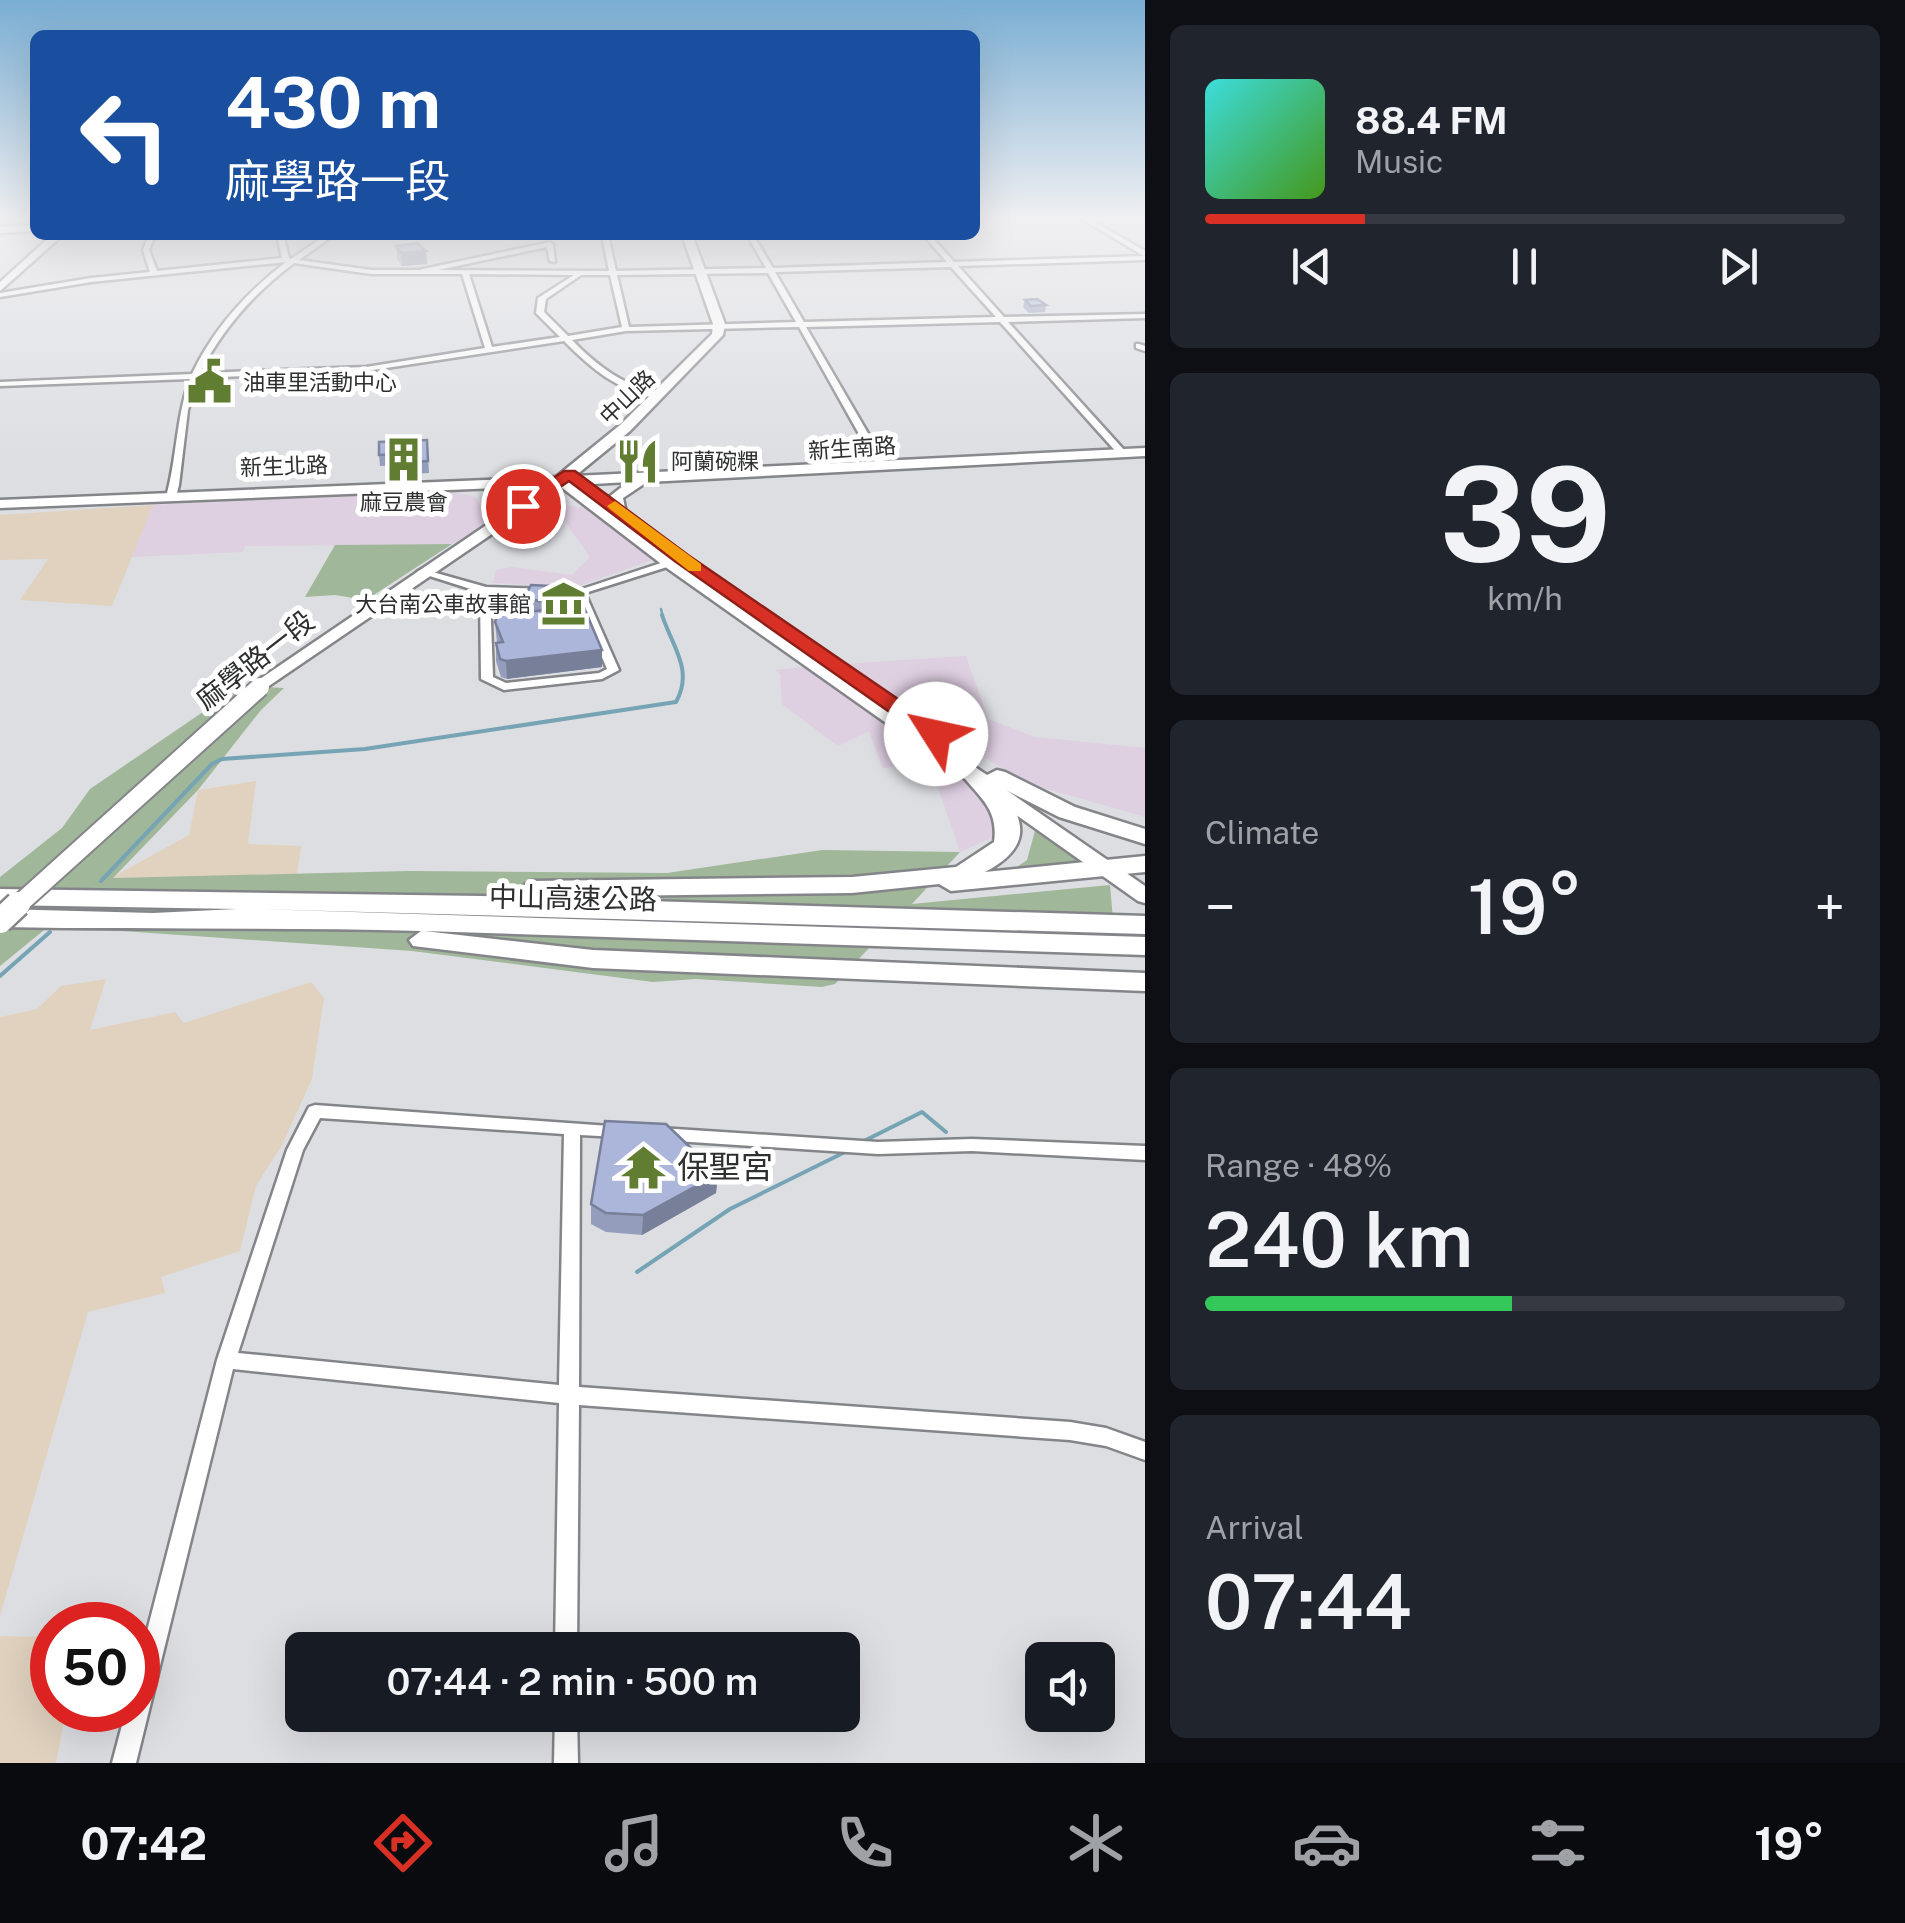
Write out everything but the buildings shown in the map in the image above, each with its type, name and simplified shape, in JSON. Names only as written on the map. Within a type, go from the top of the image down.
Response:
[{"type":"highway","points":[[852,886],[961,874],[992,858],[1006,844],[1009,823],[1004,808],[969,770]]},
{"type":"highway","points":[[997,778],[1067,812],[1145,837]]},
{"type":"highway","points":[[155,910],[314,888],[905,886],[1131,870]]},
{"type":"highway","name":"中山高速公路","points":[[0,898],[241,917],[1140,932]]},
{"type":"highway","points":[[155,910],[593,959],[1145,982]]},
{"type":"highway","name":"中山高速公路","points":[[0,920],[155,910]]},
{"type":"highway","points":[[593,959],[817,950],[1008,952],[1145,962]]},
{"type":"main road","points":[[712,301],[720,324]]},
{"type":"main road","name":"中山路","points":[[569,478],[657,396],[719,332],[720,324]]},
{"type":"main road","name":"新生南路","points":[[569,478],[1145,449]]},
{"type":"main road","points":[[509,476],[599,451],[614,462],[652,473]]},
{"type":"main road","points":[[618,508],[616,497],[628,485],[652,473]]},
{"type":"main road","name":"新生北路","points":[[172,494],[509,476],[569,478]]},
{"type":"main road","points":[[569,478],[598,506],[969,770],[1131,870]]},
{"type":"main road","points":[[569,478],[618,508],[676,561],[1131,870],[1145,896]]},
{"type":"main road","name":"新生北路","points":[[0,501],[569,478]]},
{"type":"main road","name":"麻學路一段","points":[[0,920],[260,687],[422,572],[569,478]]},
{"type":"main road","points":[[439,485],[488,496],[497,514],[494,524]]},
{"type":"main road","points":[[523,506],[560,498],[598,506]]},
{"type":"street","points":[[172,494],[186,402],[194,376],[207,348],[249,301]]},
{"type":"street","points":[[473,301],[489,348]]},
{"type":"street","points":[[543,301],[537,306],[609,381],[632,392],[657,396]]},
{"type":"street","points":[[620,301],[626,329]]},
{"type":"street","points":[[787,301],[881,463]]},
{"type":"street","points":[[986,301],[1120,450]]},
{"type":"street","points":[[0,384],[366,369],[626,329],[1145,316]]},
{"type":"street","points":[[422,572],[485,590],[580,593],[676,561]]},
{"type":"street","points":[[485,590],[487,680],[504,687],[611,672],[613,666],[580,593]]},
{"type":"street","points":[[124,1763],[226,1360],[296,1150],[314,1112],[870,1148],[972,1145],[1145,1154]]},
{"type":"street","points":[[566,1632],[572,1128]]},
{"type":"street","points":[[226,1360],[568,1395],[1070,1431],[1106,1437],[1145,1452]]},
{"type":"street","points":[[566,1732],[566,1763]]},
{"type":"shaded area","points":[[455,492],[476,497],[490,522],[452,544],[245,546],[243,552],[130,557],[153,505]]},
{"type":"shaded area","points":[[552,503],[590,509],[652,560],[576,587],[493,583],[496,570],[512,567],[572,575],[590,557]]},
{"type":"shaded area","points":[[153,505],[112,606],[20,600],[48,559],[0,560],[0,515]]},
{"type":"shaded area","points":[[966,656],[988,719],[1035,737],[1145,748],[1145,817],[1023,782],[842,664]]},
{"type":"shaded area","points":[[814,666],[953,766],[998,812],[996,836],[960,852],[930,764],[883,768],[869,731],[838,746],[782,704],[780,674],[775,670]]},
{"type":"shaded area","points":[[256,781],[248,844],[301,846],[297,874],[111,878],[189,835],[198,790]]},
{"type":"shaded area","points":[[106,979],[90,1030],[175,1012],[184,1023],[311,982],[324,998],[312,1079],[282,1145],[256,1186],[240,1251],[161,1277],[165,1293],[88,1312],[0,1616],[0,1017],[37,1009],[61,986]]},
{"type":"shaded area","points":[[0,1636],[30,1637],[30,1732],[62,1732],[56,1763],[0,1763]]},
{"type":"green space","points":[[452,544],[366,600],[335,595],[305,597],[335,545]]},
{"type":"green space","points":[[241,686],[284,688],[261,710],[198,790],[113,878],[408,871],[667,873],[822,850],[960,852],[912,904],[1110,885],[1113,919],[904,911],[835,984],[822,987],[696,979],[653,982],[412,951],[49,926],[0,966],[0,877],[62,828],[90,789]]},
{"type":"green space","points":[[1036,827],[1102,873],[1007,874],[1027,860]]},
{"type":"waterway","points":[[661,609],[663,617]]},
{"type":"waterway","points":[[101,881],[212,764],[222,759],[365,749],[676,702],[682,669],[662,615]]},
{"type":"waterway","points":[[0,976],[50,932]]},
{"type":"waterway","points":[[862,1142],[922,1112],[946,1132]]},
{"type":"waterway","points":[[637,1272],[730,1209],[845,1152]]},
{"type":"slow traffic","points":[[615,506],[695,568]]},
{"type":"place","name":"油車里活動中心","points":[[210,382]]},
{"type":"place","name":"麻豆農會","points":[[404,460]]},
{"type":"place","name":"阿蘭碗粿","points":[[638,461]]},
{"type":"place","name":"大台南公車故事館","points":[[564,604]]},
{"type":"place","name":"保聖宮","points":[[644,1167]]},
{"type":"route","points":[[523,506],[570,474],[682,559],[936,734]]}]
